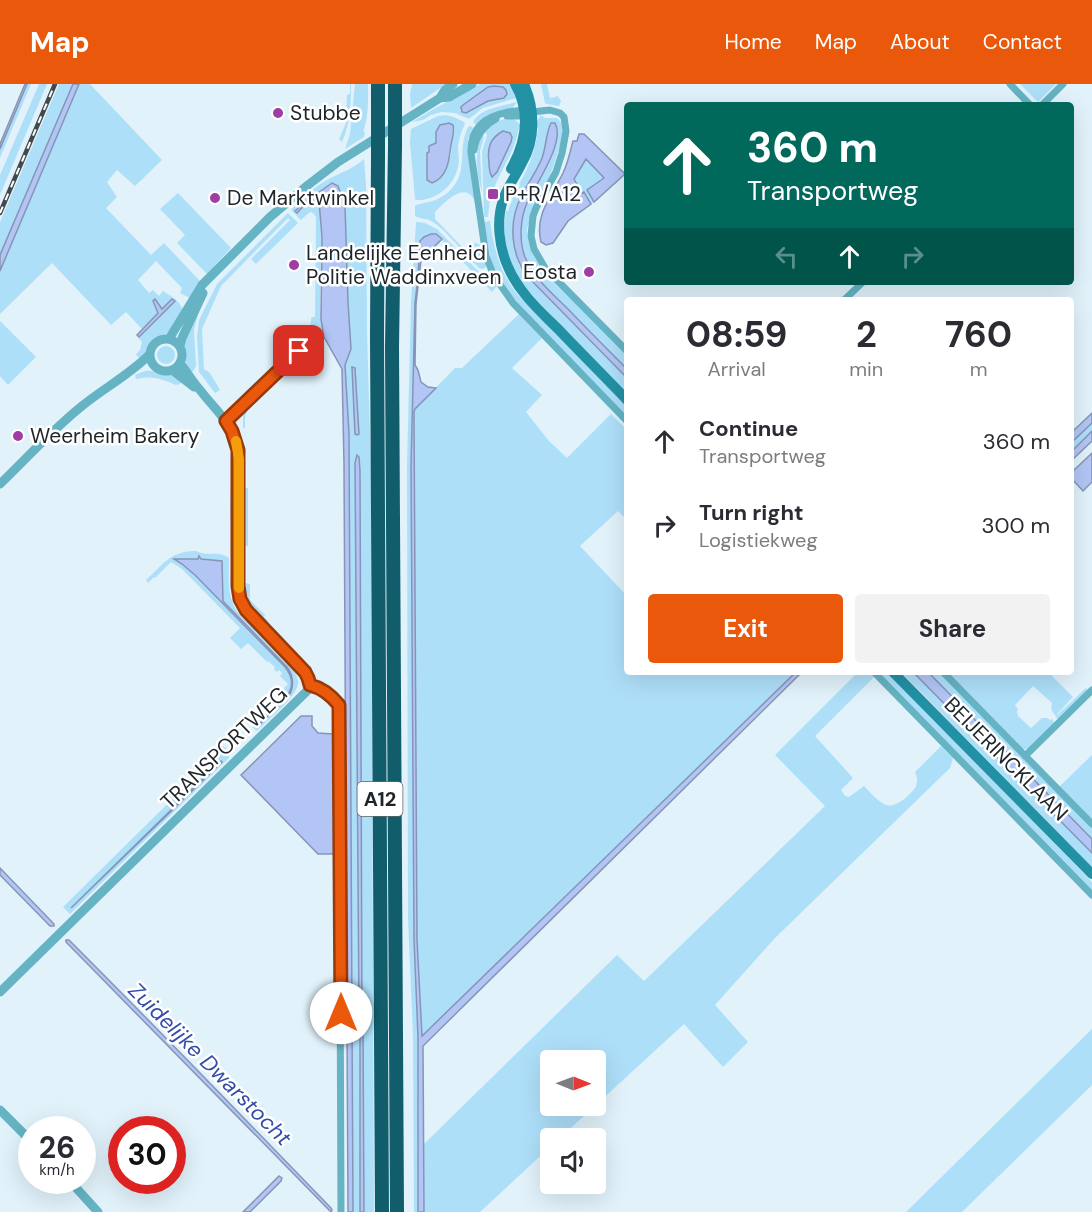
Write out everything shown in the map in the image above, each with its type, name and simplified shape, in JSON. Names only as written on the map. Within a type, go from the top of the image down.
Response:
[{"type":"highway","name":"A12","points":[[378,84],[377,356],[382,1212]]},
{"type":"highway","name":"A12","points":[[395,84],[392,347],[397,1212]]},
{"type":"main road","points":[[515,84],[527,112]]},
{"type":"main road","points":[[524,84],[530,99],[520,148],[497,200],[494,215],[496,254],[505,275],[522,296],[528,299],[624,397]]},
{"type":"main road","name":"BEIJERINCKLAAN","points":[[896,675],[1092,874]]},
{"type":"street","points":[[169,339],[194,296],[205,282],[270,217],[324,173],[440,98],[453,84]]},
{"type":"street","points":[[440,98],[449,97],[472,84]]},
{"type":"street","points":[[1010,84],[1027,102]]},
{"type":"street","points":[[1045,102],[1063,84]]},
{"type":"street","points":[[624,348],[545,268],[534,249],[531,236],[533,216],[556,172],[566,131],[565,120],[560,113],[550,110],[494,115],[487,119],[477,127],[470,146],[486,256],[494,276],[513,303],[624,417]]},
{"type":"street","points":[[180,346],[200,297],[213,276]]},
{"type":"street","points":[[847,297],[860,285]]},
{"type":"street","points":[[226,421],[314,337]]},
{"type":"street","points":[[0,484],[66,419],[149,356],[155,342],[162,339],[175,341],[180,346],[182,354],[180,363],[172,370],[162,371],[153,365],[149,356]]},
{"type":"street","name":"TRANSPORTWEG","points":[[0,992],[305,693],[310,685],[305,672],[246,610],[240,599],[238,586],[238,450],[226,421],[180,363]]},
{"type":"street","points":[[125,376],[153,365]]},
{"type":"street","name":"TRANSPORTWEG","points":[[172,370],[200,391]]},
{"type":"street","points":[[877,675],[1092,895]]},
{"type":"street","points":[[946,675],[1092,824]]},
{"type":"street","points":[[310,685],[326,691],[339,705],[341,1212]]},
{"type":"street","points":[[1025,756],[1092,690]]},
{"type":"street","points":[[0,1110],[18,1128]]},
{"type":"street","points":[[82,1194],[98,1212]]},
{"type":"shaded area","points":[[25,84],[27,84],[0,149],[0,144]]},
{"type":"shaded area","points":[[27,84],[31,84],[0,158],[0,149]]},
{"type":"shaded area","points":[[39,84],[47,84],[0,195],[0,175]]},
{"type":"shaded area","points":[[59,84],[73,84],[0,255],[0,222]]},
{"type":"shaded area","points":[[73,84],[79,84],[0,271],[0,255]]},
{"type":"shaded area","points":[[79,84],[90,84],[162,160],[135,186],[117,170],[107,182],[117,197],[106,208],[151,255],[164,243],[200,281],[190,298],[180,293],[182,288],[156,261],[138,280],[149,293],[153,290],[159,296],[163,291],[169,295],[177,301],[183,310],[169,332],[153,341],[147,353],[140,358],[136,354],[142,342],[137,336],[139,337],[175,301],[172,299],[162,309],[153,302],[158,313],[142,329],[126,312],[111,325],[52,263],[0,314],[0,271]]},
{"type":"shaded area","points":[[350,84],[351,91],[350,114],[342,142],[339,139],[346,123],[347,95],[350,94]]},
{"type":"shaded area","points":[[355,84],[368,84],[367,114],[363,132],[365,132],[364,137],[345,149],[350,134]]},
{"type":"shaded area","points":[[412,84],[446,84],[411,108]]},
{"type":"shaded area","points":[[480,84],[511,84],[516,98],[483,108],[469,119],[455,113],[441,112],[412,122],[432,110]]},
{"type":"shaded area","points":[[541,84],[547,84],[550,98],[557,95],[561,101],[559,106],[545,103]]},
{"type":"shaded area","points":[[1020,84],[1056,84],[1038,102]]},
{"type":"shaded area","points":[[488,87],[503,87],[506,90],[507,94],[504,98],[488,101],[466,113],[462,112],[463,105]]},
{"type":"shaded area","points":[[517,102],[512,109],[476,125],[473,122],[476,117],[486,111]]},
{"type":"shaded area","points":[[541,115],[545,118],[557,118],[562,126],[562,136],[555,163],[527,229],[533,254],[556,285],[624,351],[624,366],[538,279],[525,258],[521,236],[524,212],[538,184],[557,128],[556,125],[549,126],[542,158],[518,204],[517,259],[529,278],[624,375],[624,392],[520,282],[507,258],[504,226],[506,211],[508,211],[532,157],[538,128],[535,128]]},
{"type":"shaded area","points":[[438,116],[454,117],[465,124],[458,144],[458,167],[453,180],[443,191],[430,198],[416,200],[410,143],[411,129]],"holes":[[[455,128],[451,156],[429,152],[436,143],[436,135]]]},
{"type":"shaded area","points":[[509,118],[522,126],[519,127],[512,151],[494,188],[491,188],[488,217],[484,217],[482,151],[487,135],[484,131],[495,123]]},
{"type":"shaded area","points":[[449,123],[453,125],[454,130],[448,162],[445,172],[432,183],[427,180],[427,153],[429,146],[436,143],[436,132],[440,125]]},
{"type":"shaded area","points":[[551,123],[555,123],[557,131],[553,152],[523,216],[521,230],[523,251],[529,265],[550,292],[624,366],[624,375],[529,278],[518,259],[513,238],[515,216],[522,195],[542,158]]},
{"type":"shaded area","points":[[468,127],[473,128],[468,139],[468,148],[478,217],[475,202],[471,195],[466,193],[455,195],[435,212],[435,219],[466,251],[464,252],[437,225],[415,216],[415,206],[437,199],[454,186],[461,170],[465,136]]},
{"type":"shaded area","points":[[503,131],[510,133],[511,142],[497,172],[492,177],[489,168],[489,148],[492,140]]},
{"type":"shaded area","points":[[483,133],[480,151],[482,192],[477,162],[478,147]]},
{"type":"shaded area","points":[[579,134],[584,134],[624,175],[594,202],[587,190],[604,178],[586,159],[574,179],[591,204],[568,221],[553,243],[546,245],[541,242],[539,232],[542,214],[565,169],[573,141],[577,141]]},
{"type":"shaded area","points":[[364,159],[371,468],[374,1212],[364,1212],[362,1030],[360,1031],[360,1212],[353,1212],[349,433],[345,365],[351,349],[345,206],[338,186],[305,202],[297,213],[310,201],[320,201],[320,303],[324,337],[314,347],[311,345],[317,338],[312,333],[310,334],[311,319],[315,317],[316,217],[310,212],[301,220],[291,210],[317,186]],"holes":[[[355,457],[361,1015],[359,1014]]]},
{"type":"shaded area","points":[[586,159],[604,179],[587,190],[594,202],[591,204],[574,179]]},
{"type":"shaded area","points":[[332,183],[338,186],[345,206],[351,349],[345,365],[349,433],[353,1212],[348,1212],[342,369],[324,337],[321,319],[322,237],[319,201],[310,201],[297,213],[295,211]]},
{"type":"shaded area","points":[[178,193],[231,248],[207,274],[177,243],[185,235],[160,209]]},
{"type":"shaded area","points":[[288,213],[298,223],[256,264],[251,259],[290,220],[288,218],[221,286],[202,329],[204,369],[210,373],[220,390],[215,393],[199,372],[197,337],[199,320],[217,284]]},
{"type":"shaded area","points":[[490,221],[499,261],[512,288],[624,403],[624,413],[526,313],[501,282],[491,260],[484,222]]},
{"type":"shaded area","points":[[416,222],[425,223],[437,229],[479,272],[490,273],[497,286],[492,292],[436,234],[422,239],[415,303],[411,466],[414,939],[418,1037],[418,1212],[414,1212],[413,1037],[408,919],[407,466],[411,302]]},
{"type":"shaded area","points":[[436,234],[442,239],[421,260],[416,304],[415,365],[421,382],[428,387],[436,388],[414,412],[417,939],[422,1036],[793,675],[799,675],[423,1046],[424,1212],[418,1212],[411,466],[415,303],[420,241],[424,237]]},
{"type":"shaded area","points":[[473,244],[481,246],[485,256],[487,266],[483,269],[465,254],[469,250],[471,252],[475,247]]},
{"type":"shaded area","points":[[155,299],[162,309],[172,299],[175,301],[139,337],[137,335],[158,313],[153,301]]},
{"type":"shaded area","points":[[196,313],[198,315],[194,329],[196,366],[191,374],[184,350]]},
{"type":"shaded area","points":[[519,314],[542,338],[512,368],[542,395],[526,412],[549,441],[567,458],[611,414],[624,427],[624,517],[618,511],[580,546],[624,593],[624,675],[793,675],[422,1037],[417,939],[414,412],[455,368],[462,368]]},
{"type":"shaded area","points":[[0,321],[36,357],[8,385],[0,376]]},
{"type":"shaded area","points":[[162,346],[170,346],[175,351],[173,362],[162,364],[157,359],[157,351]]},
{"type":"shaded area","points":[[304,351],[306,354],[248,409],[245,428],[243,428],[243,410]]},
{"type":"shaded area","points":[[352,367],[355,368],[359,434],[357,435],[355,434]]},
{"type":"shaded area","points":[[145,371],[165,373],[183,381],[176,385],[157,378],[136,379],[135,375]]},
{"type":"shaded area","points":[[1092,413],[1092,423],[1074,440],[1074,430]]},
{"type":"shaded area","points":[[1092,423],[1092,431],[1074,449],[1074,440]]},
{"type":"shaded area","points":[[1092,431],[1092,441],[1074,458],[1074,449]]},
{"type":"shaded area","points":[[1092,453],[1092,482],[1083,491],[1074,481],[1074,470]]},
{"type":"shaded area","points":[[357,455],[360,471],[362,1015],[359,1015],[355,463]]},
{"type":"shaded area","points":[[232,457],[235,457],[235,465],[232,469]]},
{"type":"shaded area","points":[[231,485],[231,496],[235,500],[232,534],[230,513]]},
{"type":"shaded area","points":[[248,488],[248,546],[242,547],[242,491]]},
{"type":"shaded area","points":[[188,551],[221,554],[229,558],[229,588],[232,602],[240,615],[290,666],[297,677],[298,684],[292,695],[257,731],[252,727],[287,693],[283,689],[288,684],[280,676],[282,673],[279,670],[277,672],[275,667],[248,643],[241,649],[230,638],[240,628],[182,569],[171,562],[155,578],[148,583],[146,580],[168,560]],"holes":[[[174,560],[222,561],[223,600],[290,672],[292,676],[291,693],[291,676],[285,668],[195,575]]]},
{"type":"shaded area","points":[[199,556],[201,559],[222,561],[223,601],[287,667],[291,674],[292,689],[289,696],[256,728],[289,693],[291,677],[285,667],[195,575],[174,559],[198,559]]},
{"type":"shaded area","points":[[232,562],[234,588],[267,639],[236,605],[231,590]]},
{"type":"shaded area","points":[[242,578],[245,578],[245,583],[250,584],[250,600],[268,621],[264,624],[248,604]]},
{"type":"shaded area","points":[[855,675],[872,675],[874,677],[815,736],[853,778],[841,790],[845,796],[849,797],[864,786],[883,804],[894,805],[907,797],[914,789],[917,780],[915,772],[941,746],[953,758],[950,768],[774,939],[715,1005],[748,1042],[723,1067],[684,1024],[606,1096],[606,1050],[540,1050],[540,1116],[584,1116],[571,1128],[540,1128],[540,1156],[480,1212],[424,1212],[424,1144],[617,955],[644,981],[825,806],[775,755]]},
{"type":"shaded area","points":[[882,675],[891,675],[1092,882],[1092,891]]},
{"type":"shaded area","points":[[904,675],[916,675],[1092,853],[1092,867]]},
{"type":"shaded area","points":[[916,675],[931,675],[1092,839],[1092,853]]},
{"type":"shaded area","points":[[931,675],[942,675],[1092,828],[1092,839]]},
{"type":"shaded area","points":[[949,675],[1051,675],[1073,697],[1057,715],[1086,688],[1089,691],[1058,720],[1051,709],[1052,703],[1033,686],[1015,705],[1018,709],[1018,716],[1031,728],[1042,718],[1052,719],[1054,724],[1028,749],[1023,749]]},
{"type":"shaded area","points":[[301,716],[312,716],[312,726],[318,733],[333,734],[335,852],[333,854],[318,854],[241,775]]},
{"type":"shaded area","points":[[223,746],[227,749],[229,758],[70,914],[63,907],[214,758]]},
{"type":"shaded area","points":[[1092,755],[1092,822],[1059,787]]},
{"type":"shaded area","points":[[221,761],[222,762],[71,908]]},
{"type":"shaded area","points":[[0,868],[54,926],[50,926],[0,875]]},
{"type":"shaded area","points":[[69,940],[200,1073],[331,1208],[331,1212],[66,942]]},
{"type":"shaded area","points":[[1092,1029],[1092,1085],[962,1212],[906,1212]]},
{"type":"shaded area","points":[[360,1030],[363,1031],[364,1212],[360,1212]]},
{"type":"shaded area","points":[[279,1176],[282,1178],[281,1181],[250,1212],[243,1212]]},
{"type":"railway","points":[[0,213],[55,84]]},
{"type":"slow traffic","points":[[236,441],[239,459],[239,588]]},
{"type":"place","name":"Stubbe","points":[[278,113]]},
{"type":"place","name":"P+R/A12","points":[[493,194]]},
{"type":"place","name":"De Marktwinkel","points":[[215,198]]},
{"type":"place","name":"Landelijke Eenheid Politie Waddinxveen","points":[[294,265]]},
{"type":"place","name":"Eosta","points":[[589,272]]},
{"type":"place","name":"Weerheim Bakery","points":[[18,436]]},
{"type":"route","points":[[299,351],[226,421],[236,440],[239,459],[238,586],[240,599],[246,610],[305,672],[310,685],[326,691],[339,705],[341,1013]]},
{"type":"water label","name":"Zuidelijke Dwarstocht","points":[[210,1064]]}]
